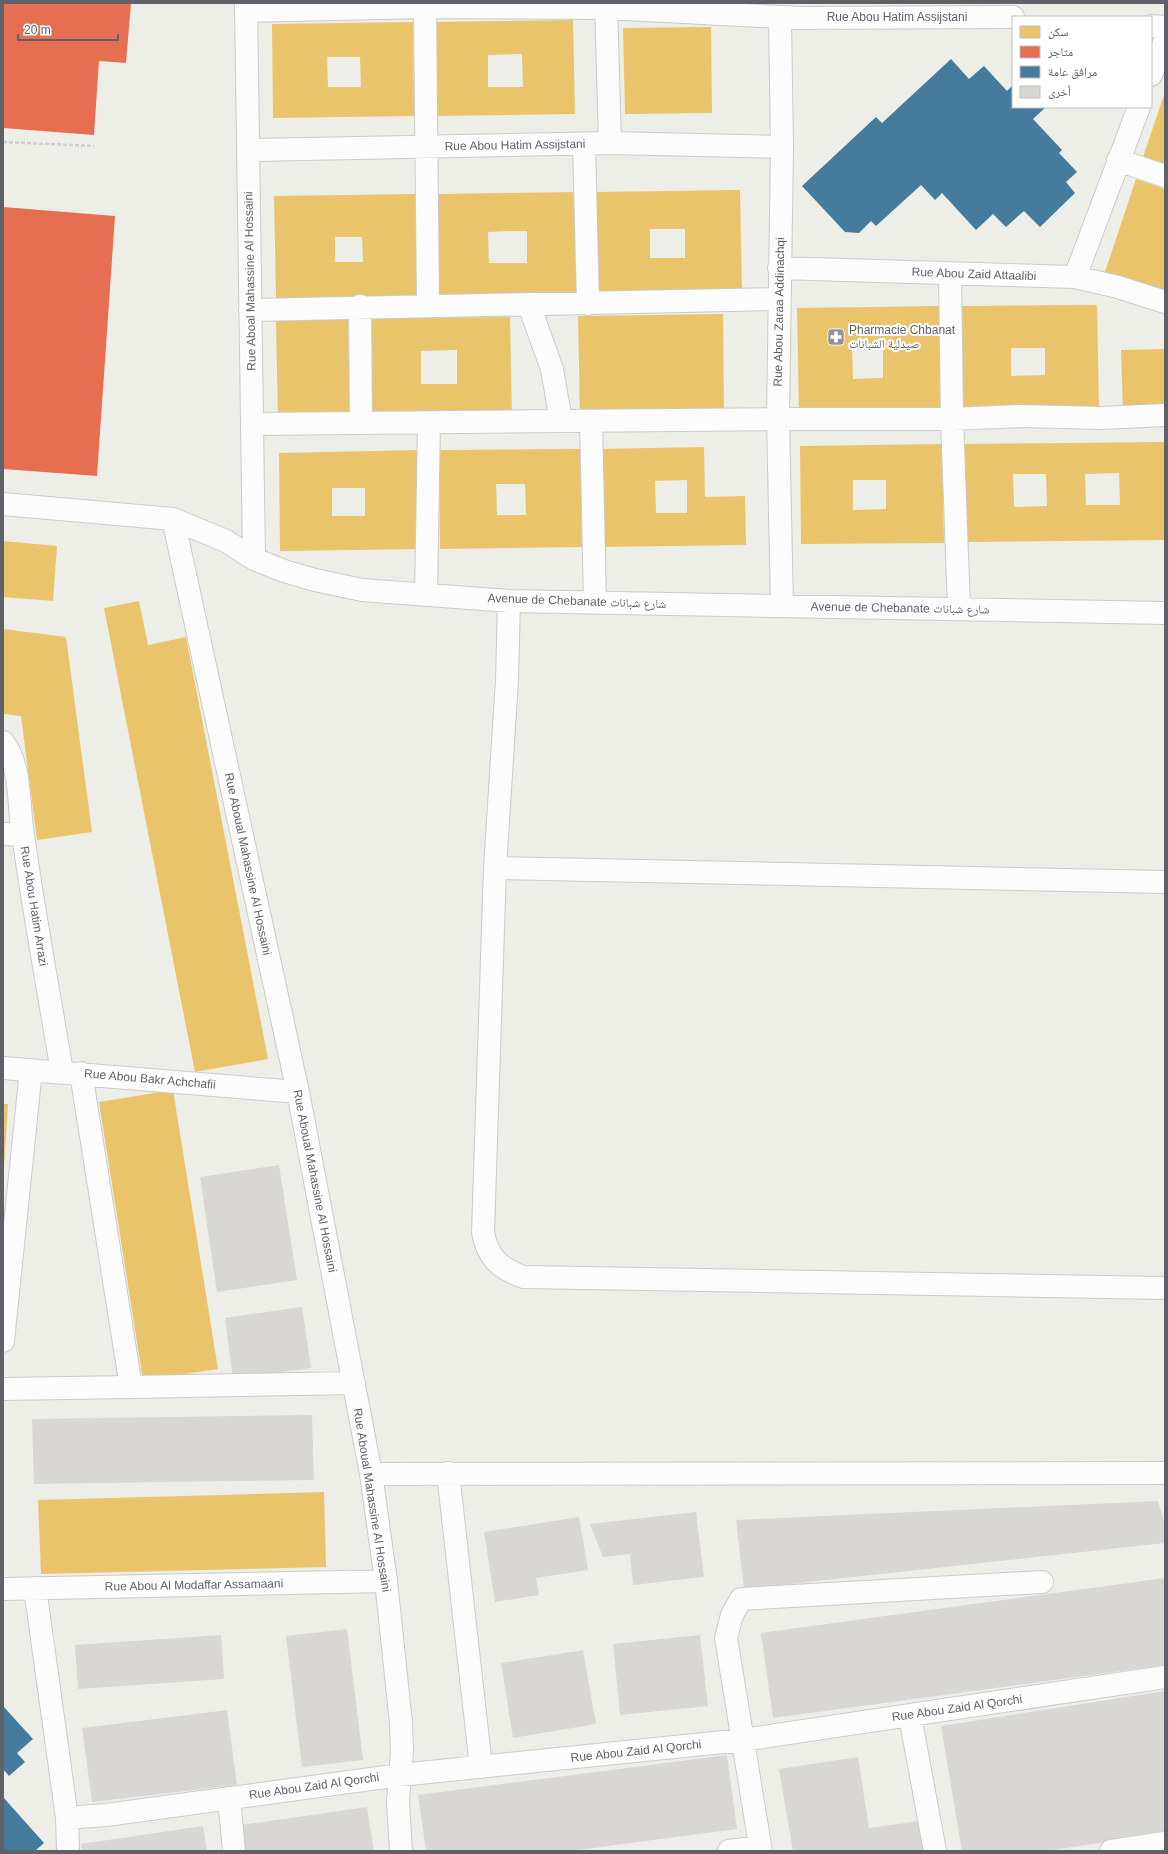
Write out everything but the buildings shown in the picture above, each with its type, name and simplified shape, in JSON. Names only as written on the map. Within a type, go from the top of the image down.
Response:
[{"type":"street","points":[[425,6],[428,306]]},
{"type":"street","name":"Rue Abou Hatim Assijstani","points":[[246,7],[606,6],[780,18],[845,10],[1009,13]]},
{"type":"street","points":[[606,6],[610,143]]},
{"type":"street","name":"Rue Aboal Mahassine Al Hossaini","points":[[246,7],[254,559]]},
{"type":"street","name":"Rue Abou Zaraa Addinachqi","points":[[780,18],[782,147],[778,299],[778,419],[782,606]]},
{"type":"street","points":[[1152,26],[1165,27]]},
{"type":"street","points":[[1152,72],[1165,40]]},
{"type":"street","points":[[1074,277],[1139,108]]},
{"type":"street","name":"Rue Abou Hatim Assijstani","points":[[248,150],[610,143],[782,147]]},
{"type":"street","points":[[584,144],[588,304]]},
{"type":"street","points":[[1118,160],[1165,176]]},
{"type":"street","name":"Rue Abou Zaid Attaalibi","points":[[779,268],[1074,277],[1118,287],[1165,302]]},
{"type":"street","points":[[950,274],[952,419],[959,609]]},
{"type":"street","points":[[250,310],[360,306],[588,304],[778,299]]},
{"type":"street","points":[[528,305],[552,369],[561,421]]},
{"type":"street","points":[[360,306],[361,423]]},
{"type":"street","points":[[252,424],[778,419],[952,419],[1022,416],[1101,418],[1165,415]]},
{"type":"street","points":[[591,421],[595,602]]},
{"type":"street","points":[[426,594],[429,423]]},
{"type":"street","name":"Avenue de Chebanate شارع شبانات","points":[[3,504],[173,519],[226,541],[254,559],[284,571],[315,580],[362,590],[509,601],[1165,613]]},
{"type":"street","name":"Rue Aboual Mahassine Al Hossaini","points":[[173,519],[298,1092],[371,1474],[386,1580],[400,1723],[402,1751],[398,1802],[401,1851]]},
{"type":"street","points":[[509,601],[507,680],[495,868],[483,1232],[486,1246],[501,1266],[512,1273],[524,1277],[1165,1288]]},
{"type":"street","name":"Rue Abou Hatim Arrazi","points":[[3,742],[11,755],[17,780],[13,834],[71,1072],[131,1387]]},
{"type":"street","points":[[495,868],[1165,882]]},
{"type":"street","name":"Rue Abou Bakr Achchafii","points":[[3,1068],[71,1072],[298,1092]]},
{"type":"street","points":[[3,1341],[31,1070]]},
{"type":"street","points":[[3,1389],[354,1383]]},
{"type":"street","points":[[448,1473],[481,1767]]},
{"type":"street","points":[[371,1474],[1165,1473]]},
{"type":"street","name":"Rue Abou Al Modaffar Assamaani","points":[[3,1589],[386,1580]]},
{"type":"street","points":[[729,1851],[761,1849],[726,1638],[732,1616],[741,1599],[1042,1582]]},
{"type":"street","points":[[35,1588],[67,1818],[68,1851]]},
{"type":"street","name":"Rue Abou Zaid Al Qorchi","points":[[67,1818],[106,1815],[400,1775],[743,1740],[1165,1677]]},
{"type":"street","points":[[910,1716],[935,1851]]},
{"type":"street","points":[[229,1798],[234,1851]]},
{"type":"street","points":[[1111,1851],[1165,1843]]},
{"type":"path","points":[[3,142],[94,146]]},
{"type":"place","name":"Pharmacie Chbanat صيدلية الشبانات","points":[[836,337]]}]
